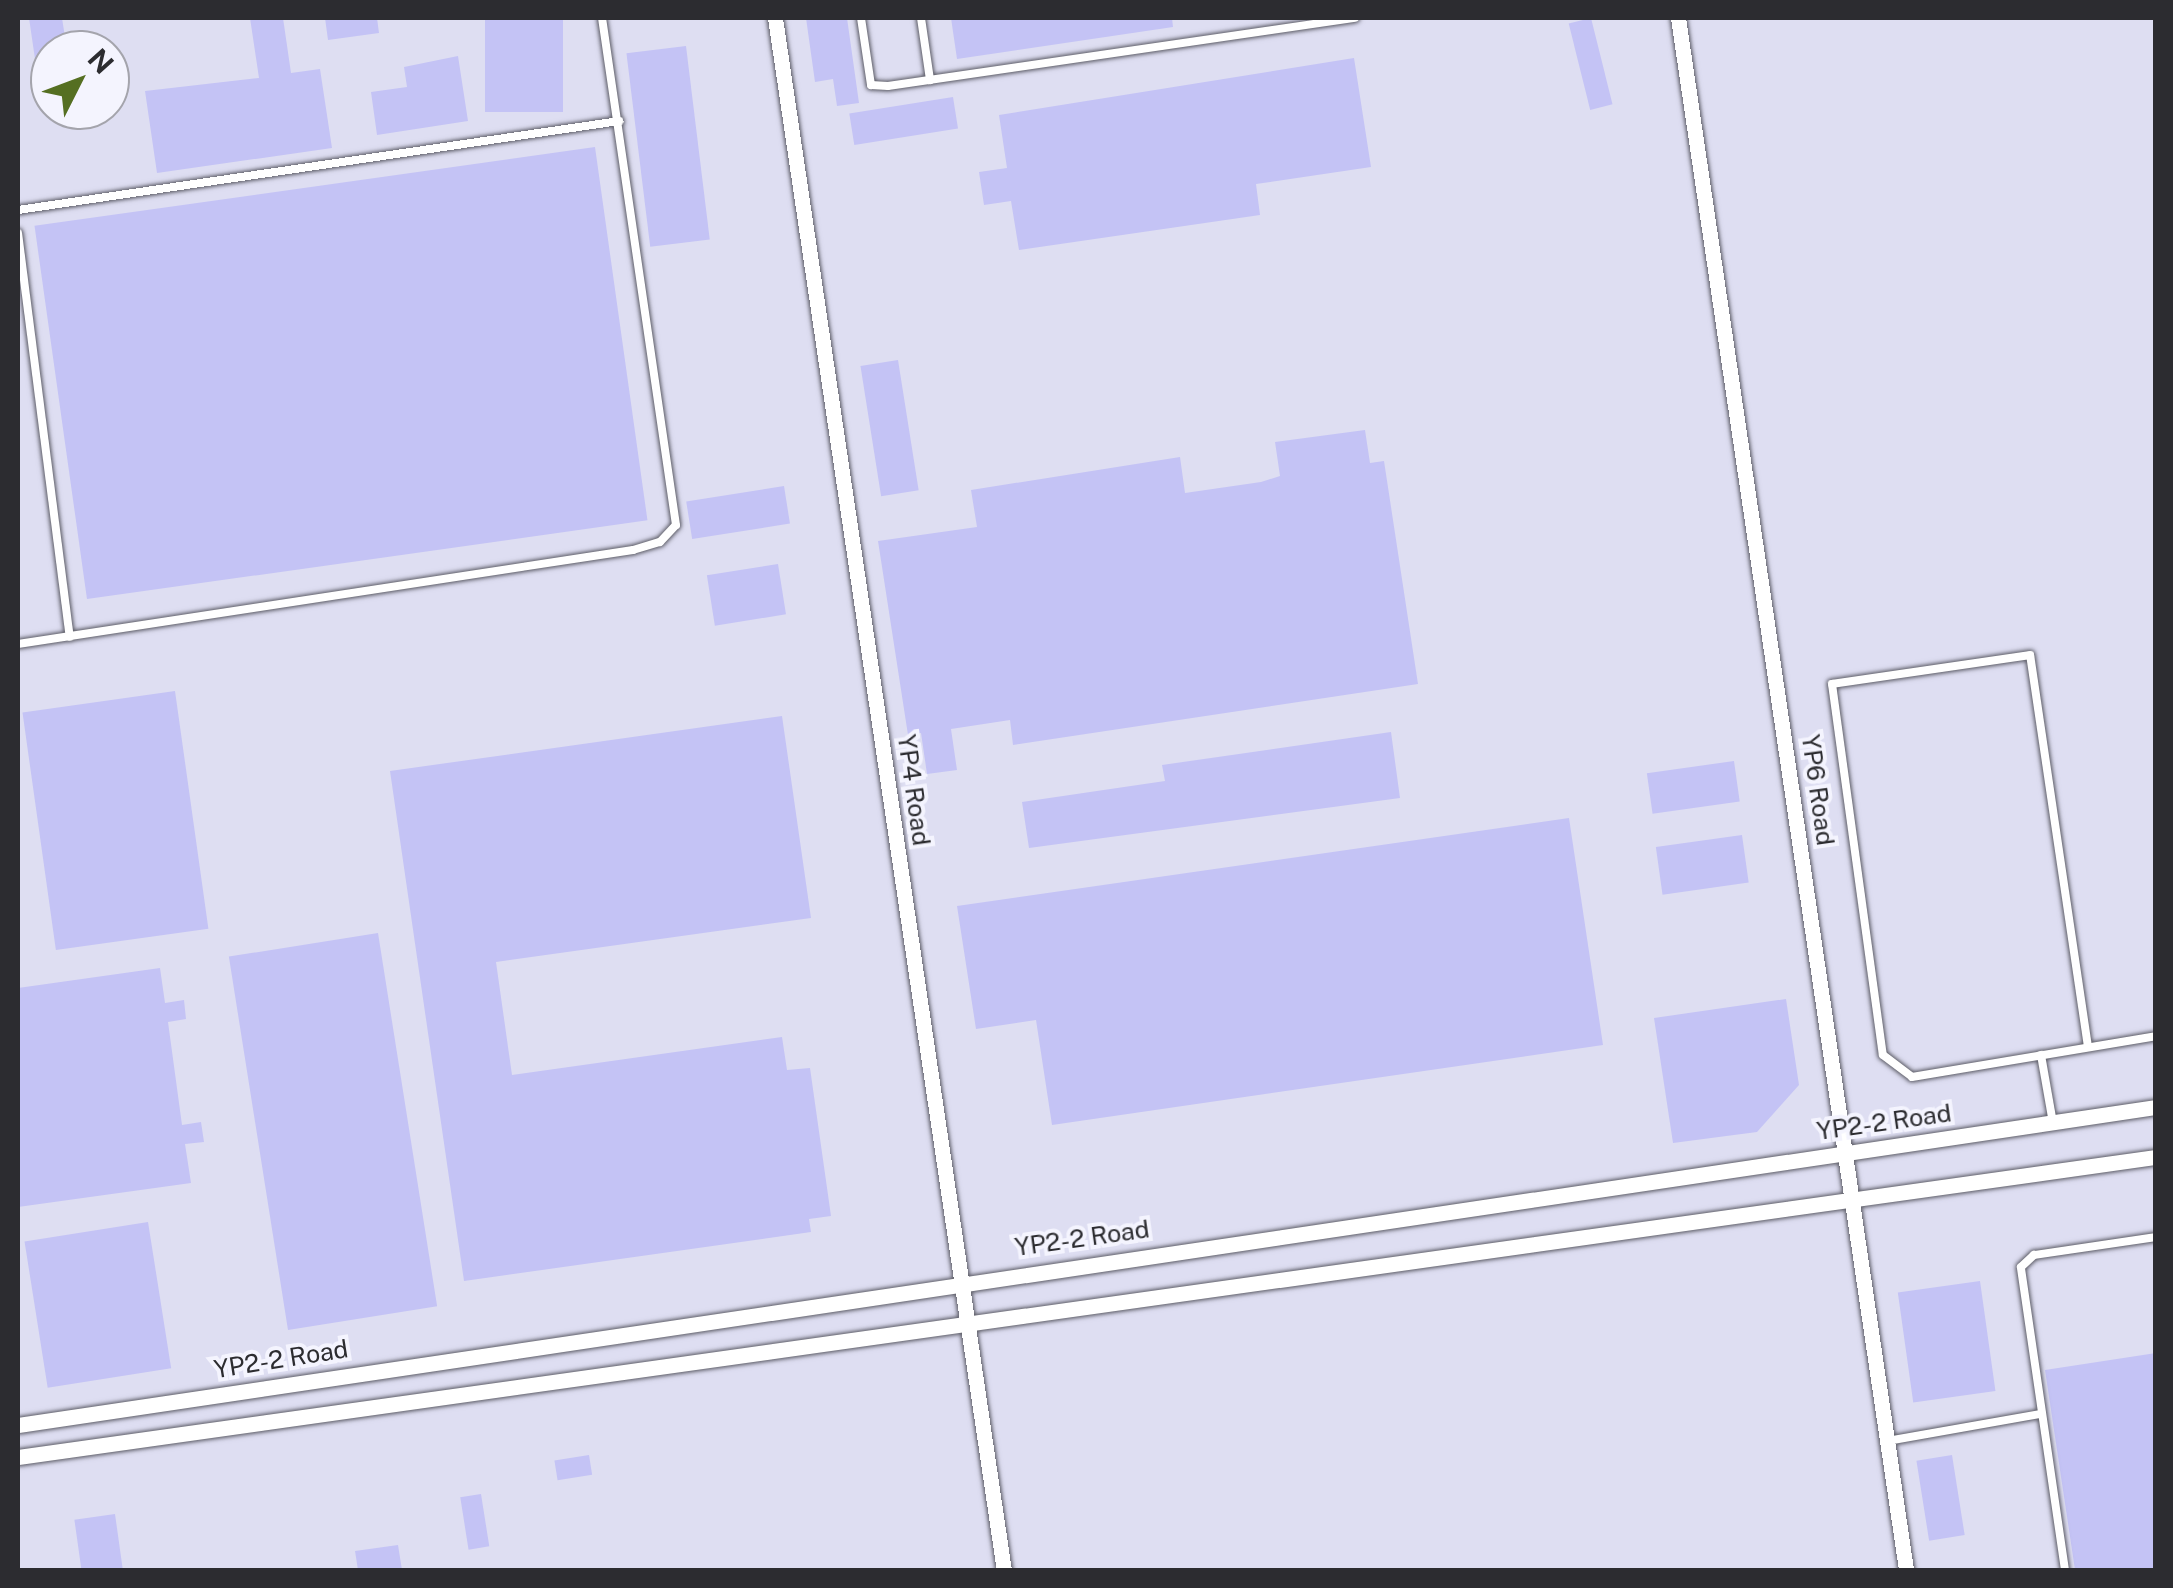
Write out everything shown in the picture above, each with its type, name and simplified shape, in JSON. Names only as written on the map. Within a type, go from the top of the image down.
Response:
[{"type":"street","name":"YP4 Road","points":[[775,18],[1004,1570]]},
{"type":"street","name":"YP6 Road","points":[[1678,18],[1906,1570]]},
{"type":"street","name":"YP2-2 Road","points":[[18,1425],[960,1281],[2156,1108]]},
{"type":"street","points":[[18,1457],[966,1329],[2156,1157]]},
{"type":"lane","points":[[18,644],[660,542],[676,525],[602,18]]},
{"type":"lane","points":[[862,18],[871,84],[930,80],[1354,18]]},
{"type":"lane","points":[[921,18],[930,80]]},
{"type":"lane","points":[[18,210],[619,121]]},
{"type":"lane","points":[[18,234],[70,636]]},
{"type":"lane","points":[[2088,1048],[2030,655],[1832,684],[1883,1055],[1912,1077],[2088,1048],[2156,1036]]},
{"type":"lane","points":[[2040,1055],[2053,1123]]},
{"type":"lane","points":[[2065,1570],[2020,1267],[2034,1255],[2156,1236]]},
{"type":"lane","points":[[1887,1442],[2040,1414]]},
{"type":"shaded area","points":[[18,18],[2155,18],[2155,1570],[18,1570]]},
{"type":"building","points":[[29,18],[62,18],[64,30],[31,30]]},
{"type":"building","points":[[250,18],[283,18],[291,73],[320,69],[332,148],[157,173],[145,91],[259,78]]},
{"type":"building","points":[[325,18],[377,18],[379,33],[328,40]]},
{"type":"building","points":[[485,18],[563,18],[563,112],[485,112]]},
{"type":"building","points":[[806,18],[847,18],[859,103],[837,106],[833,79],[815,82]]},
{"type":"building","points":[[951,18],[1172,18],[1173,27],[957,59]]},
{"type":"building","points":[[1591,18],[1613,104],[1590,110],[1569,24]]},
{"type":"building","points":[[686,46],[710,240],[650,247],[626,53]]},
{"type":"building","points":[[458,56],[468,121],[377,135],[371,92],[407,87],[404,67]]},
{"type":"building","points":[[1354,58],[1371,167],[1256,184],[1260,215],[1019,250],[1011,201],[984,205],[979,172],[1007,168],[999,115]]},
{"type":"building","points":[[953,97],[958,129],[854,145],[849,113]]},
{"type":"building","points":[[595,147],[647,520],[87,599],[35,226]]},
{"type":"building","points":[[898,360],[919,490],[881,496],[860,366]]},
{"type":"building","points":[[1365,430],[1370,463],[1384,461],[1418,684],[1013,745],[1010,720],[951,729],[957,770],[927,774],[921,733],[908,735],[878,541],[977,527],[971,490],[1180,457],[1185,493],[1261,482],[1280,476],[1275,442]]},
{"type":"building","points":[[784,486],[790,524],[692,539],[686,501]]},
{"type":"building","points":[[778,564],[786,614],[715,626],[707,575]]},
{"type":"building","points":[[175,691],[208,929],[56,950],[22,712]]},
{"type":"building","points":[[782,716],[811,918],[496,962],[512,1075],[782,1037],[787,1070],[810,1068],[831,1216],[809,1219],[811,1232],[464,1281],[390,771]]},
{"type":"building","points":[[1391,732],[1400,798],[1029,848],[1022,802],[1165,781],[1162,765]]},
{"type":"building","points":[[1734,761],[1740,802],[1653,814],[1647,773]]},
{"type":"building","points":[[1569,818],[1603,1045],[1052,1125],[1036,1020],[976,1029],[957,906]]},
{"type":"building","points":[[1742,835],[1749,883],[1663,895],[1656,847]]},
{"type":"building","points":[[378,933],[437,1306],[288,1330],[229,957]]},
{"type":"building","points":[[160,968],[165,1003],[184,1000],[186,1019],[168,1022],[182,1125],[201,1122],[204,1142],[185,1144],[191,1183],[18,1207],[18,988]]},
{"type":"building","points":[[1786,999],[1799,1085],[1757,1132],[1673,1143],[1654,1018]]},
{"type":"building","points":[[148,1222],[171,1368],[48,1388],[25,1242]]},
{"type":"building","points":[[1980,1281],[1995,1391],[1913,1402],[1898,1293]]},
{"type":"building","points":[[2156,1353],[2156,1570],[2075,1570],[2045,1370]]},
{"type":"building","points":[[589,1455],[592,1475],[558,1480],[554,1460]]},
{"type":"building","points":[[1952,1455],[1965,1535],[1929,1541],[1916,1461]]},
{"type":"building","points":[[481,1494],[489,1546],[469,1550],[460,1497]]},
{"type":"building","points":[[115,1514],[123,1570],[81,1570],[74,1520]]},
{"type":"building","points":[[398,1545],[402,1570],[358,1570],[355,1551]]}]
